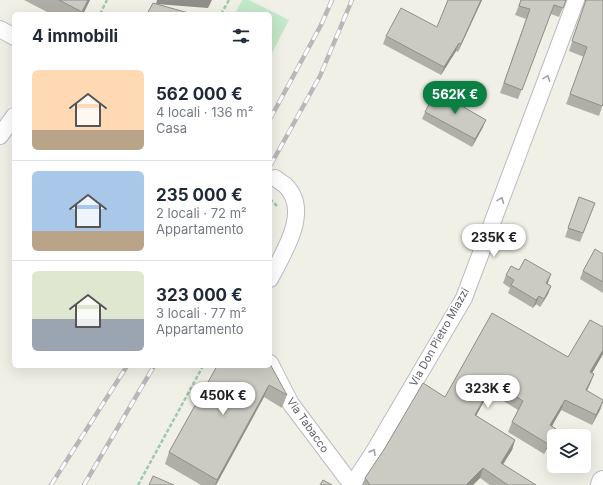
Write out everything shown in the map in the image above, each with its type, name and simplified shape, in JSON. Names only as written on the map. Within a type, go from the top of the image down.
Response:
[{"type":"street","name":"Via Don Pietro Miazzi","points":[[352,485],[373,453],[464,298],[576,0]]},
{"type":"street","points":[[0,30],[12,36]]},
{"type":"street","points":[[0,136],[12,119]]},
{"type":"street","points":[[272,274],[294,231],[296,217],[295,203],[291,194],[286,186],[275,178]]},
{"type":"street","name":"Via Tabacco","points":[[272,367],[291,404],[352,485]]},
{"type":"street","points":[[596,485],[603,483]]},
{"type":"path","points":[[101,12],[107,0]]},
{"type":"path","points":[[222,12],[228,0]]},
{"type":"path","points":[[138,485],[202,368]]},
{"type":"green space","points":[[242,0],[249,0],[289,20],[272,53],[272,12],[236,12]]},
{"type":"building","points":[[59,0],[88,0],[82,12]]},
{"type":"building","points":[[448,0],[481,0],[461,44],[459,43],[444,67],[386,36],[401,8],[437,27]]},
{"type":"building","points":[[521,0],[566,0],[563,8],[554,5],[522,90],[504,83],[530,9],[519,6]]},
{"type":"building","points":[[586,0],[603,0],[602,106],[570,94],[587,47],[572,41]]},
{"type":"building","points":[[153,3],[185,12],[148,12]]},
{"type":"building","points":[[436,91],[486,120],[475,139],[425,112]]},
{"type":"building","points":[[579,197],[595,203],[583,233],[568,228]]},
{"type":"building","points":[[595,249],[603,254],[603,282],[583,271]]},
{"type":"building","points":[[525,259],[551,274],[546,283],[551,286],[544,299],[539,296],[536,300],[511,285],[514,280],[506,275],[511,266],[519,270]]},
{"type":"building","points":[[492,313],[568,357],[590,320],[603,327],[603,350],[590,372],[594,374],[586,390],[603,400],[596,415],[565,400],[550,425],[556,429],[547,429],[547,443],[512,422],[523,401],[493,382],[475,415],[515,440],[501,463],[536,485],[508,485],[483,468],[466,485],[370,485],[365,478],[385,448],[423,383],[445,397]]},
{"type":"building","points":[[216,368],[272,368],[287,395],[269,385],[217,480],[169,452]]},
{"type":"building","points":[[153,476],[174,485],[149,485]]},
{"type":"building","points":[[323,480],[332,485],[320,485]]},
{"type":"railway","points":[[272,115],[321,25],[332,0]]},
{"type":"railway","points":[[272,162],[320,76],[352,0]]},
{"type":"railway","points":[[51,485],[126,368]]},
{"type":"railway","points":[[84,485],[153,368]]}]
